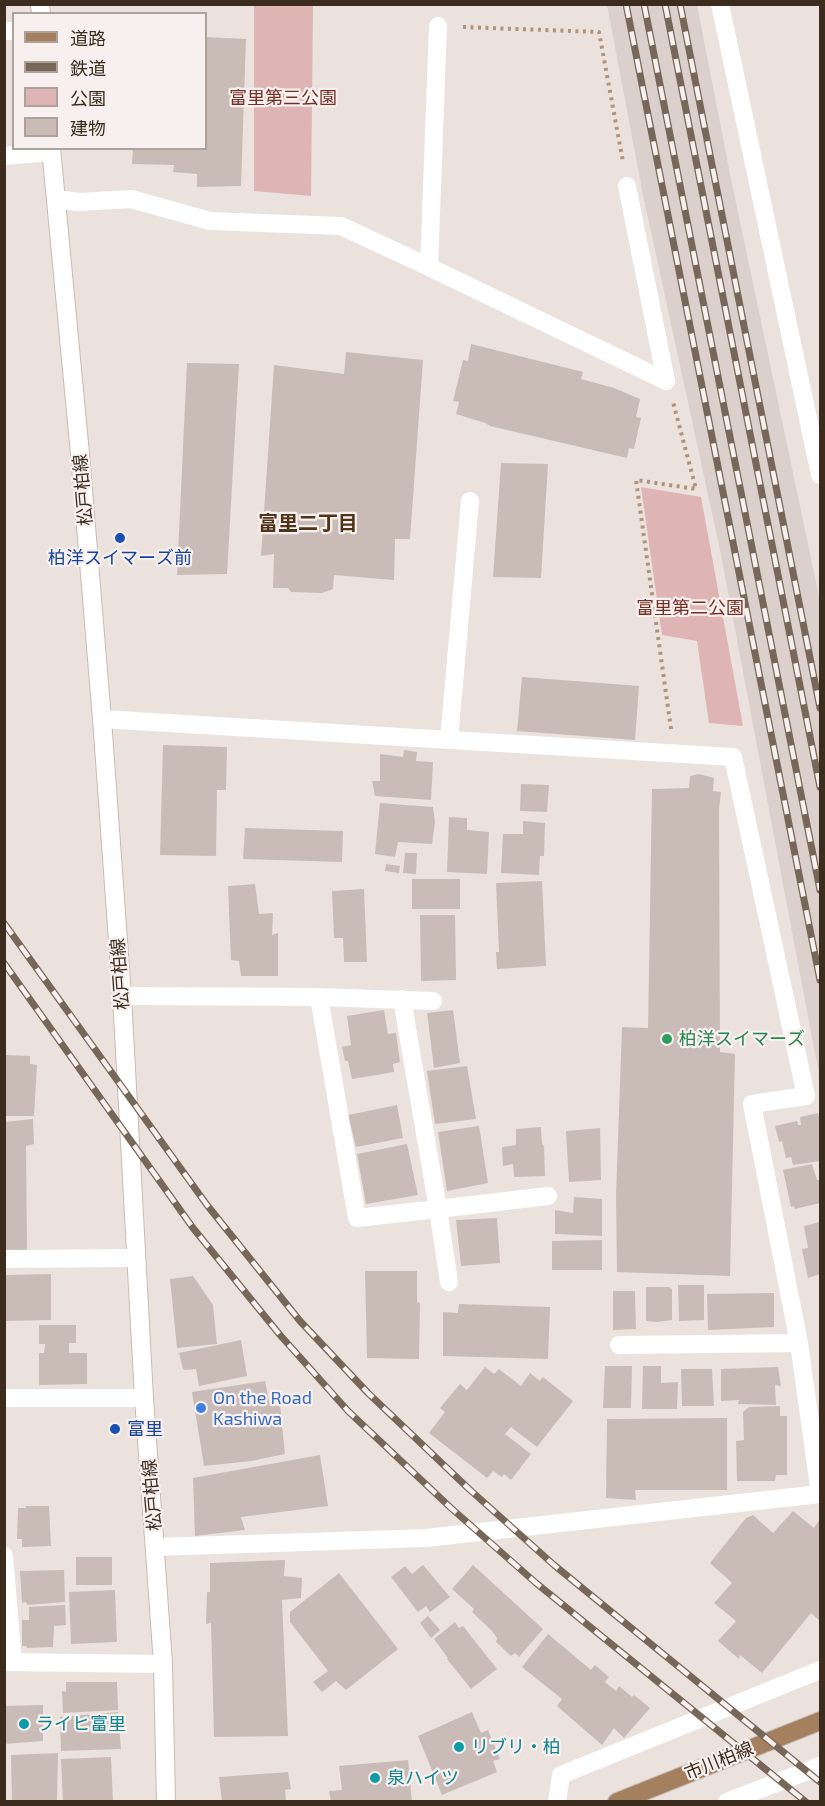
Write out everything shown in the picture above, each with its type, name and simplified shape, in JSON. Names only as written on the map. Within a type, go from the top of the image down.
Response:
[{"type":"main road","name":"市川柏線","points":[[617,1802],[820,1720]]},
{"type":"street","points":[[720,4],[820,475]]},
{"type":"street","points":[[429,267],[438,26]]},
{"type":"street","points":[[4,156],[51,150]]},
{"type":"street","name":"松戸柏線","points":[[51,150],[80,453],[122,996],[135,1258],[163,1664],[166,1802]]},
{"type":"street","points":[[627,186],[666,381]]},
{"type":"street","points":[[56,199],[79,202],[131,199],[210,221],[341,226],[666,381]]},
{"type":"street","points":[[449,740],[470,501]]},
{"type":"street","points":[[102,719],[733,757],[806,1096],[752,1104],[800,1342],[820,1494],[426,1538],[156,1546]]},
{"type":"street","points":[[122,996],[319,997],[433,1001]]},
{"type":"street","points":[[319,997],[357,1218],[548,1196]]},
{"type":"street","points":[[402,999],[449,1282]]},
{"type":"street","points":[[4,1259],[135,1258]]},
{"type":"street","points":[[618,1345],[800,1342]]},
{"type":"street","points":[[4,1398],[144,1398]]},
{"type":"street","points":[[4,1557],[9,1662],[163,1664]]},
{"type":"street","points":[[557,1802],[561,1775],[820,1670]]},
{"type":"street","points":[[727,1802],[820,1766]]},
{"type":"path","points":[[438,26],[599,32],[627,186]]},
{"type":"path","points":[[666,381],[696,489],[636,480],[670,718]]},
{"type":"shaded area","points":[[607,5],[697,5],[731,179],[820,601],[820,1080],[720,550],[643,195]]},
{"type":"green space","name":"富里第三公園","points":[[254,5],[313,5],[311,196],[254,191]]},
{"type":"green space","name":"富里第二公園","points":[[641,487],[701,497],[743,726],[709,723],[697,641],[662,635]]},
{"type":"building","points":[[207,37],[246,39],[241,186],[197,187],[197,174],[173,172],[174,165],[132,164],[133,150],[207,150]]},
{"type":"building","points":[[471,344],[583,372],[581,379],[614,388],[640,399],[636,417],[641,418],[634,449],[629,448],[627,458],[490,426],[456,414],[459,402],[453,401],[463,360],[468,361]]},
{"type":"building","points":[[346,352],[423,360],[410,539],[395,539],[394,580],[334,575],[333,589],[322,593],[291,592],[288,588],[273,588],[274,554],[261,556],[274,365],[344,374]]},
{"type":"building","points":[[187,363],[239,364],[227,574],[177,575]]},
{"type":"building","points":[[501,463],[548,464],[541,578],[493,577]]},
{"type":"building","points":[[522,677],[639,686],[635,740],[517,731]]},
{"type":"building","points":[[163,745],[227,747],[226,790],[217,790],[216,856],[160,855]]},
{"type":"building","points":[[404,750],[417,752],[416,761],[433,762],[431,800],[375,796],[372,781],[380,781],[380,754],[403,757]]},
{"type":"building","points":[[699,774],[714,778],[713,791],[721,792],[719,809],[720,1052],[735,1054],[730,1276],[617,1272],[616,1195],[622,1027],[648,1028],[652,789],[689,788],[690,776]]},
{"type":"building","points":[[521,784],[549,785],[547,812],[520,811]]},
{"type":"building","points":[[380,803],[433,807],[435,822],[432,844],[398,842],[395,857],[375,854]]},
{"type":"building","points":[[449,817],[467,818],[467,830],[489,832],[487,874],[447,872]]},
{"type":"building","points":[[523,821],[545,823],[544,856],[540,856],[539,875],[501,873],[503,834],[523,834]]},
{"type":"building","points":[[245,828],[343,831],[342,862],[243,859]]},
{"type":"building","points":[[405,853],[417,853],[416,874],[403,873]]},
{"type":"building","points":[[386,864],[400,866],[399,873],[385,871]]},
{"type":"building","points":[[412,879],[460,879],[460,909],[412,909]]},
{"type":"building","points":[[542,881],[546,966],[497,969],[496,952],[499,952],[496,883]]},
{"type":"building","points":[[255,884],[259,914],[273,913],[272,935],[278,933],[278,976],[241,976],[239,961],[231,960],[228,886]]},
{"type":"building","points":[[364,889],[367,962],[344,962],[343,938],[334,938],[332,891]]},
{"type":"building","points":[[420,915],[455,915],[456,980],[421,981]]},
{"type":"building","points":[[384,1010],[388,1034],[396,1033],[400,1062],[393,1064],[394,1072],[352,1079],[342,1047],[351,1045],[347,1016]]},
{"type":"building","points":[[453,1010],[460,1063],[434,1068],[427,1013]]},
{"type":"building","points":[[4,1055],[30,1056],[30,1064],[37,1065],[34,1116],[4,1116]]},
{"type":"building","points":[[467,1066],[476,1119],[435,1124],[427,1071]]},
{"type":"building","points":[[397,1105],[403,1138],[356,1147],[348,1115]]},
{"type":"building","points":[[818,1113],[820,1161],[793,1165],[791,1157],[786,1158],[775,1126],[797,1121],[798,1125],[801,1125],[800,1117]]},
{"type":"building","points":[[33,1119],[34,1144],[26,1146],[27,1251],[4,1252],[4,1122]]},
{"type":"building","points":[[479,1126],[488,1183],[447,1191],[438,1132]]},
{"type":"building","points":[[541,1127],[545,1176],[514,1177],[513,1164],[503,1166],[502,1147],[516,1145],[516,1129]]},
{"type":"building","points":[[600,1128],[601,1180],[569,1182],[566,1131]]},
{"type":"building","points":[[407,1144],[418,1195],[366,1204],[357,1154]]},
{"type":"building","points":[[812,1164],[817,1180],[820,1180],[820,1203],[795,1209],[794,1206],[791,1207],[783,1170]]},
{"type":"building","points":[[574,1197],[602,1199],[602,1236],[555,1234],[555,1210],[573,1213]]},
{"type":"building","points":[[497,1218],[500,1263],[461,1266],[456,1220]]},
{"type":"building","points":[[820,1222],[820,1274],[808,1278],[802,1249],[808,1248],[804,1226]]},
{"type":"building","points":[[602,1240],[602,1270],[552,1270],[552,1241]]},
{"type":"building","points":[[365,1271],[417,1271],[417,1302],[420,1303],[419,1359],[367,1358]]},
{"type":"building","points":[[51,1274],[51,1320],[4,1321],[6,1275]]},
{"type":"building","points":[[193,1276],[213,1305],[217,1344],[177,1348],[170,1279]]},
{"type":"building","points":[[678,1285],[704,1285],[704,1320],[679,1321]]},
{"type":"building","points":[[646,1287],[672,1289],[672,1320],[646,1321]]},
{"type":"building","points":[[613,1291],[635,1291],[636,1329],[613,1330]]},
{"type":"building","points":[[774,1293],[774,1327],[708,1330],[707,1294]]},
{"type":"building","points":[[459,1304],[550,1307],[548,1359],[443,1356],[443,1312],[458,1313]]},
{"type":"building","points":[[39,1325],[76,1325],[76,1343],[69,1343],[69,1353],[87,1353],[87,1384],[39,1385],[39,1353],[44,1353],[45,1344],[39,1344]]},
{"type":"building","points":[[241,1340],[247,1376],[199,1386],[196,1369],[183,1369],[179,1353]]},
{"type":"building","points":[[605,1366],[632,1366],[631,1408],[603,1408]]},
{"type":"building","points":[[643,1366],[661,1366],[661,1383],[678,1382],[677,1409],[642,1409]]},
{"type":"building","points":[[485,1367],[494,1374],[499,1369],[521,1386],[530,1373],[540,1381],[543,1377],[573,1401],[537,1447],[511,1427],[505,1434],[531,1454],[511,1480],[504,1474],[502,1477],[493,1471],[487,1478],[429,1433],[445,1412],[440,1408],[460,1384],[467,1390]]},
{"type":"building","points":[[778,1367],[781,1386],[775,1385],[776,1405],[738,1404],[739,1400],[721,1401],[721,1369]]},
{"type":"building","points":[[681,1369],[712,1369],[714,1406],[682,1406]]},
{"type":"building","points":[[265,1381],[270,1406],[280,1405],[285,1454],[251,1461],[204,1466],[192,1392]]},
{"type":"building","points":[[780,1406],[780,1416],[787,1416],[787,1475],[776,1475],[775,1481],[737,1481],[736,1441],[744,1440],[743,1412],[749,1407]]},
{"type":"building","points":[[727,1418],[727,1490],[635,1490],[636,1500],[606,1498],[607,1419]]},
{"type":"building","points":[[320,1455],[328,1506],[241,1517],[245,1530],[195,1536],[193,1478]]},
{"type":"building","points":[[26,1506],[49,1506],[51,1546],[22,1547],[22,1539],[17,1539],[18,1508],[26,1508]]},
{"type":"building","points":[[793,1511],[814,1528],[820,1519],[820,1621],[811,1613],[762,1673],[740,1655],[739,1659],[718,1641],[736,1621],[714,1603],[732,1583],[710,1563],[746,1518],[753,1515],[773,1533]]},
{"type":"building","points":[[76,1557],[112,1557],[112,1585],[76,1585]]},
{"type":"building","points":[[285,1560],[284,1576],[302,1578],[301,1598],[282,1600],[288,1736],[214,1737],[211,1623],[206,1624],[207,1592],[210,1592],[210,1563]]},
{"type":"building","points":[[423,1565],[450,1597],[430,1612],[426,1606],[418,1612],[391,1577],[405,1566],[412,1574]]},
{"type":"building","points":[[473,1565],[543,1629],[519,1657],[515,1653],[511,1656],[496,1642],[497,1638],[492,1631],[472,1612],[474,1609],[452,1589]]},
{"type":"building","points":[[64,1570],[65,1602],[27,1605],[26,1602],[22,1603],[20,1571]]},
{"type":"building","points":[[339,1573],[398,1649],[346,1690],[336,1681],[322,1692],[313,1682],[328,1671],[290,1622],[290,1612]]},
{"type":"building","points":[[115,1590],[117,1642],[71,1644],[69,1592]]},
{"type":"building","points":[[65,1605],[66,1625],[54,1626],[53,1647],[27,1648],[22,1646],[22,1620],[29,1620],[29,1607]]},
{"type":"building","points":[[428,1616],[440,1630],[431,1638],[420,1623]]},
{"type":"building","points":[[455,1622],[459,1628],[463,1626],[497,1669],[471,1689],[434,1639]]},
{"type":"building","points":[[548,1634],[591,1670],[595,1665],[609,1677],[605,1682],[616,1691],[619,1686],[650,1708],[624,1738],[614,1728],[602,1745],[557,1706],[562,1699],[522,1667]]},
{"type":"building","points":[[66,1682],[117,1682],[118,1710],[63,1713],[62,1691],[66,1692]]},
{"type":"building","name":"ライヒ富里","points":[[43,1705],[43,1741],[4,1744],[4,1706]]},
{"type":"building","points":[[118,1712],[121,1749],[61,1751],[60,1717]]},
{"type":"building","name":"リブリ・柏","points":[[472,1712],[481,1733],[488,1730],[500,1759],[493,1761],[497,1772],[442,1795],[418,1736]]},
{"type":"building","points":[[58,1753],[57,1802],[12,1802],[11,1755]]},
{"type":"building","points":[[111,1757],[113,1802],[63,1802],[61,1759]]},
{"type":"building","name":"泉ハイツ","points":[[408,1760],[412,1802],[331,1802],[329,1791],[342,1790],[339,1766]]},
{"type":"building","points":[[288,1772],[291,1789],[285,1790],[286,1802],[222,1802],[219,1777]]},
{"type":"railway","points":[[626,4],[820,980]]},
{"type":"railway","points":[[644,4],[820,890]]},
{"type":"railway","points":[[665,4],[820,787]]},
{"type":"railway","points":[[680,4],[820,708]]},
{"type":"railway","points":[[4,923],[207,1205],[300,1321],[368,1393],[469,1489],[554,1565],[820,1782]]},
{"type":"railway","points":[[4,963],[193,1228],[280,1335],[348,1411],[451,1508],[536,1583],[806,1802]]},
{"type":"place","name":"柏洋スイマーズ前","points":[[120,538]]},
{"type":"place","name":"柏洋スイマーズ","points":[[667,1039]]},
{"type":"place","name":"On the Road Kashiwa","points":[[201,1408]]},
{"type":"place","name":"富里","points":[[115,1429]]},
{"type":"place","name":"ライヒ富里","points":[[24,1724]]},
{"type":"place","name":"リブリ・柏","points":[[459,1747]]},
{"type":"place","name":"泉ハイツ","points":[[375,1778]]},
{"type":"district","name":"富里二丁目","points":[[308,523]]}]
